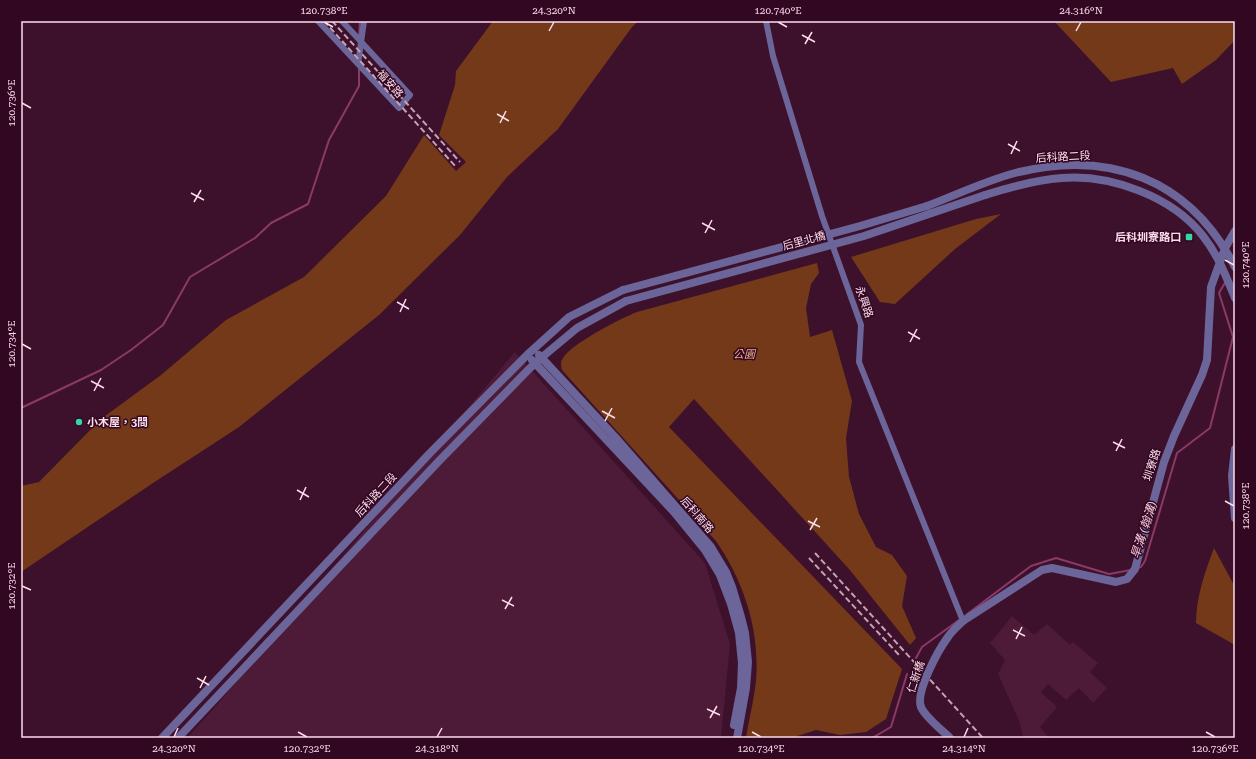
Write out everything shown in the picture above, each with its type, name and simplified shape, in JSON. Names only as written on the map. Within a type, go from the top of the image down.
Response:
[{"type":"street","name":"福安路","points":[[318,21],[399,108],[410,95],[342,21]]},
{"type":"street","points":[[358,64],[364,21]]},
{"type":"street","name":"永興路","points":[[766,21],[773,56],[822,216],[861,325],[859,362],[963,621]]},
{"type":"street","name":"后科路二段","points":[[927,206],[1014,174],[1034,169],[1066,166],[1100,166],[1134,173],[1157,184],[1179,198],[1199,214],[1225,248],[1235,267]]},
{"type":"street","name":"后科路二段","points":[[985,195],[1016,185],[1062,178],[1088,178],[1114,183],[1141,191],[1167,204],[1184,217],[1203,235],[1220,262],[1235,298]]},
{"type":"street","name":"后里北橋","points":[[626,301],[864,236],[985,195]]},
{"type":"street","name":"后里北橋","points":[[623,290],[853,228],[927,206]]},
{"type":"street","name":"圳寮路","points":[[963,621],[1042,570],[1052,568],[1116,582],[1127,580],[1135,569],[1164,462],[1174,436],[1202,375],[1207,360],[1211,287],[1225,248],[1235,231]]},
{"type":"street","name":"后科路二段","points":[[162,738],[430,453],[530,352],[569,317],[623,290]]},
{"type":"street","name":"后科路二段","points":[[178,738],[439,461],[538,360],[577,328],[626,301]]},
{"type":"street","name":"后科南路","points":[[530,352],[711,547],[726,572],[732,587],[745,633],[748,662],[746,688],[737,738]]},
{"type":"street","name":"后科南路","points":[[612,440],[705,550],[720,575],[739,633],[742,664],[741,688],[732,738]]},
{"type":"street","points":[[1235,449],[1232,476],[1235,518]]},
{"type":"street","points":[[350,539],[359,546]]},
{"type":"street","name":"仁新橋","points":[[950,738],[923,711],[920,705],[919,696],[936,655],[948,636],[963,621]]},
{"type":"street","points":[[188,710],[197,718]]},
{"type":"shaded area","points":[[515,352],[705,563],[730,644],[721,738],[187,738],[215,707]]},
{"type":"shaded area","points":[[1012,616],[1034,635],[1047,624],[1070,645],[1073,642],[1098,663],[1090,672],[1107,688],[1093,703],[1079,688],[1066,700],[1048,684],[1041,692],[1057,707],[1040,727],[1049,738],[1023,738],[1020,723],[998,674],[1005,660],[990,643]]},
{"type":"green space","points":[[493,21],[638,21],[632,27],[558,129],[507,177],[460,235],[379,315],[239,427],[21,572],[21,486],[39,482],[101,419],[161,375],[226,320],[304,277],[386,196],[424,135],[456,171],[466,162],[439,135],[455,85],[456,71]]},
{"type":"green space","points":[[1054,21],[1235,21],[1235,40],[1216,60],[1182,84],[1173,68],[1111,82]]},
{"type":"green space","points":[[1001,214],[955,249],[895,304],[880,302],[851,257],[976,219]]},
{"type":"green space","name":"公園","points":[[817,263],[819,273],[811,284],[806,308],[810,337],[832,330],[852,401],[846,438],[849,477],[859,514],[876,547],[892,555],[907,576],[902,606],[916,638],[910,645],[849,569],[694,399],[669,427],[902,669],[886,719],[866,732],[840,735],[816,730],[791,738],[746,738],[754,695],[757,661],[748,607],[735,573],[716,541],[562,370],[561,362],[568,352],[586,339],[637,312]]},
{"type":"green space","points":[[1214,548],[1235,587],[1235,645],[1196,623],[1199,594]]},
{"type":"waterway","points":[[359,36],[360,21]]},
{"type":"waterway","points":[[21,408],[101,370],[131,350],[163,325],[190,277],[255,238],[271,223],[308,204],[329,140],[359,86],[359,68]]},
{"type":"waterway","name":"旱溝 (翰溝)","points":[[1137,568],[1141,567],[1145,561],[1177,453],[1210,428],[1233,337],[1219,293],[1226,281]]},
{"type":"waterway","name":"旱溝 (翰溝)","points":[[966,615],[1031,566],[1056,558],[1109,574],[1131,570]]},
{"type":"waterway","name":"旱溝 (翰溝)","points":[[916,658],[922,647],[959,620]]},
{"type":"waterway","name":"旱溝 (翰溝)","points":[[872,738],[891,727],[907,674]]},
{"type":"railway","points":[[324,21],[456,167]]},
{"type":"railway","points":[[332,21],[460,162]]},
{"type":"railway","points":[[815,553],[983,738]]},
{"type":"railway","points":[[809,558],[899,655]]},
{"type":"place","name":"后科圳寮路口","points":[[1189,237]]},
{"type":"place","name":"小木屋，3間","points":[[79,422]]}]
